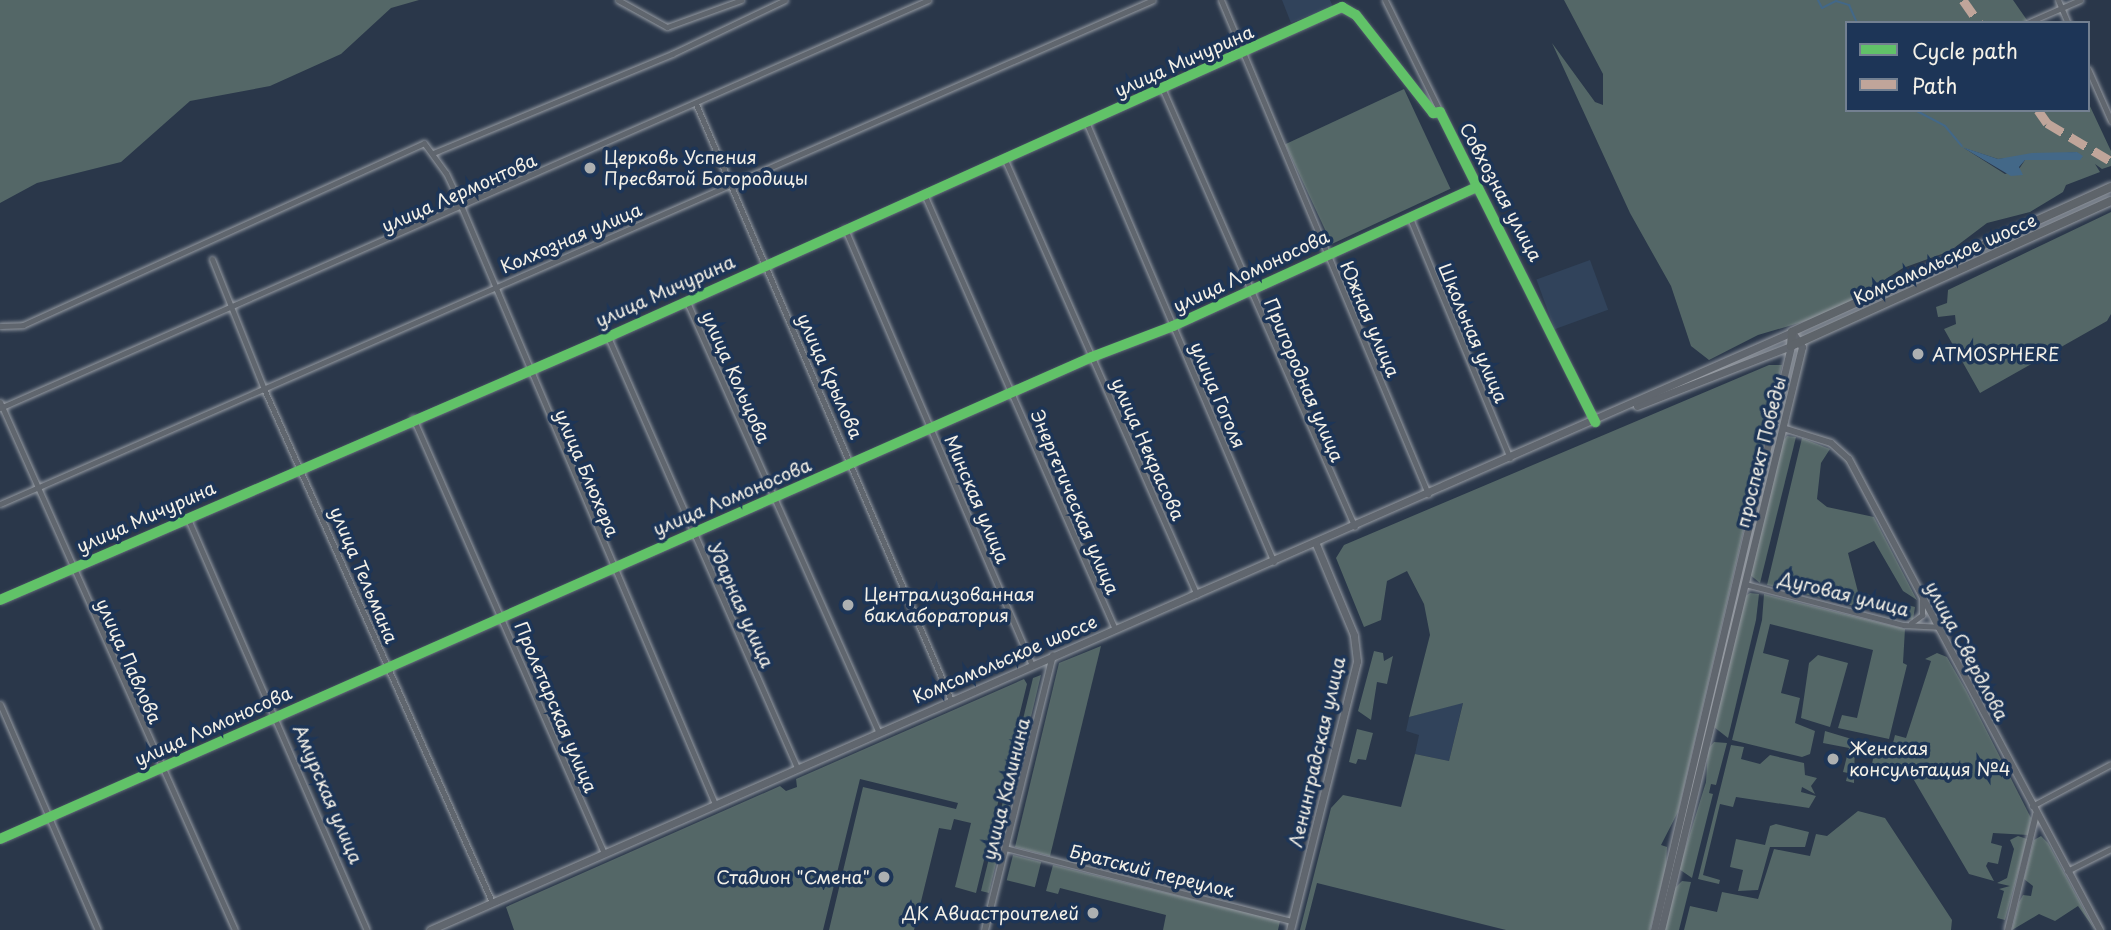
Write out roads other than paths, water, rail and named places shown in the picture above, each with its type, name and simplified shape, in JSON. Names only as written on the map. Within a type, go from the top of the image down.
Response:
[{"type":"main road","name":"Комсомольское шоссе","points":[[430,930],[1031,664],[1317,544],[1595,422],[2111,187]]},
{"type":"main road","name":"Комсомольское шоссе","points":[[1595,422],[1791,346],[2111,201]]},
{"type":"main road","points":[[1792,332],[1802,341]]},
{"type":"main road","points":[[1791,346],[1792,332]]},
{"type":"main road","name":"проспект Победы","points":[[1654,930],[1670,875],[1741,583],[1783,428],[1802,341]]},
{"type":"main road","name":"проспект Победы","points":[[1741,583],[1791,346]]},
{"type":"main road","points":[[1688,378],[1692,386]]},
{"type":"main road","name":"улица Свердлова","points":[[1774,426],[1783,428]]},
{"type":"main road","name":"Ленинградская улица","points":[[1290,930],[1357,661],[1354,635],[1317,544]]},
{"type":"main road","name":"проспект Победы","points":[[1661,930],[1670,875]]},
{"type":"street","points":[[618,0],[667,27],[741,0]]},
{"type":"street","points":[[0,326],[23,325],[424,144],[433,153],[672,54],[781,0]]},
{"type":"street","name":"улица Лермонтова","points":[[1,406],[462,208],[928,0]]},
{"type":"street","name":"Колхозная улица","points":[[0,504],[1153,0]]},
{"type":"street","name":"Южная улица","points":[[1221,0],[1428,494]]},
{"type":"street","points":[[1385,0],[1440,112]]},
{"type":"street","points":[[2058,0],[2067,21]]},
{"type":"street","points":[[2032,21],[2080,0]]},
{"type":"street","name":"улица Мичурина","points":[[0,600],[413,418],[608,337],[1342,8]]},
{"type":"street","name":"Совхозная улица","points":[[1342,8],[1356,15],[1433,113],[1440,112],[1534,292],[1595,422]]},
{"type":"street","points":[[2090,74],[2111,121]]},
{"type":"street","name":"Пригородная улица","points":[[1163,90],[1355,527]]},
{"type":"street","name":"улица Крылова","points":[[696,104],[729,185],[853,464],[951,700]]},
{"type":"street","name":"улица Гоголя","points":[[1087,124],[1274,562]]},
{"type":"street","name":"улица Блюхера","points":[[433,153],[462,208],[492,287],[715,804]]},
{"type":"street","name":"улица Некрасова","points":[[1005,160],[1197,595]]},
{"type":"street","name":"улица Ломоносова","points":[[0,839],[1092,357],[1173,326],[1477,187]]},
{"type":"street","name":"Энергетическая улица","points":[[924,194],[1115,629]]},
{"type":"street","name":"Школьная улица","points":[[1410,218],[1510,458]]},
{"type":"street","name":"Минская улица","points":[[845,229],[933,429],[1031,664]]},
{"type":"street","name":"улица Тельмана","points":[[212,258],[264,389],[302,467],[492,902]]},
{"type":"street","name":"улица Кольцова","points":[[687,302],[878,732]]},
{"type":"street","name":"Ударная улица","points":[[608,337],[797,768]]},
{"type":"street","name":"улица Павлова","points":[[1,406],[235,930]]},
{"type":"street","name":"Пролетарская улица","points":[[413,418],[604,853]]},
{"type":"street","name":"улица Свердлова","points":[[1783,428],[1831,443],[1849,458],[1922,600],[2100,930]]},
{"type":"street","name":"Амурская улица","points":[[188,519],[367,930]]},
{"type":"street","name":"Дуговая улица","points":[[1741,583],[1904,625],[1938,627]]},
{"type":"street","points":[[1904,625],[1918,622],[1922,600]]},
{"type":"street","name":"улица Калинина","points":[[985,930],[1053,655]]},
{"type":"street","points":[[0,704],[98,930]]},
{"type":"street","points":[[2032,806],[2111,764]]},
{"type":"street","points":[[2008,930],[2036,814]]},
{"type":"street","points":[[2031,835],[2046,833]]},
{"type":"street","name":"Братский переулок","points":[[1005,848],[1292,921]]},
{"type":"street","points":[[2067,871],[2111,849]]},
{"type":"waterway","points":[[1818,0],[1822,8],[1836,1],[1849,5],[1856,21]]},
{"type":"waterway","points":[[1919,112],[1945,126],[1962,146]]},
{"type":"place","name":"Церковь Успения Пресвятой Богородицы","points":[[590,168]]},
{"type":"place","name":"ATMOSPHERE","points":[[1918,354]]},
{"type":"place","name":"Централизованная баклаборатория","points":[[848,605]]},
{"type":"place","name":"Женская консультация №4","points":[[1833,759]]},
{"type":"place","name":"Стадион \"Смена\"","points":[[884,877]]},
{"type":"place","name":"ДК Авиастроителей","points":[[1093,913]]}]
